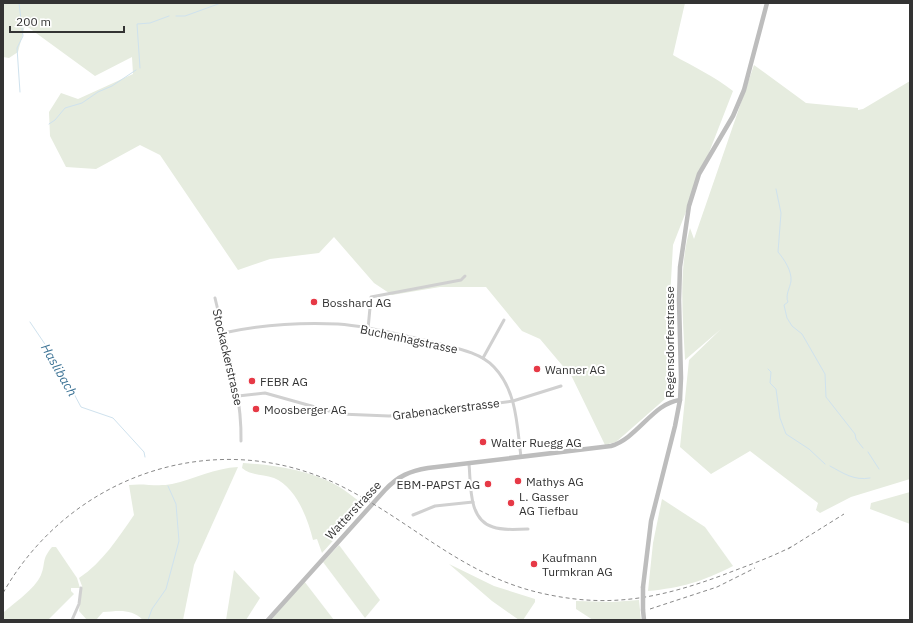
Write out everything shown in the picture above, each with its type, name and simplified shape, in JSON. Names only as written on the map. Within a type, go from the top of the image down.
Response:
[{"type":"street","name":"Regensdorferstrasse","points":[[644,620],[643,587],[651,522],[680,400],[680,267],[686,219],[699,174],[733,116],[744,90],[767,3]]},
{"type":"street","points":[[368,329],[371,297],[461,280],[465,276]]},
{"type":"street","name":"Stockackerstrasse","points":[[215,298],[242,417],[241,441]]},
{"type":"street","points":[[483,358],[504,320]]},
{"type":"street","name":"Buchenhagstrasse","points":[[223,333],[300,324],[339,324],[460,349],[483,358],[494,366],[507,383],[513,401],[521,457]]},
{"type":"street","name":"Grabenackerstrasse","points":[[238,396],[264,393],[340,414],[389,416],[513,401],[561,386]]},
{"type":"street","name":"Watterstrasse","points":[[268,620],[273,612],[396,479],[406,473],[521,457],[603,448],[617,444],[628,438],[666,403],[680,400]]},
{"type":"street","points":[[469,464],[473,507],[481,518],[492,527],[528,529]]},
{"type":"street","points":[[413,515],[435,506],[473,502]]},
{"type":"street","points":[[72,620],[79,604],[81,588]]},
{"type":"shaded area","points":[[3,3],[685,3],[673,55],[711,76],[733,91],[673,245],[669,316],[674,391],[616,442],[605,445],[572,377],[540,339],[522,331],[486,287],[440,287],[392,295],[374,283],[334,237],[319,253],[270,259],[238,270],[160,155],[140,145],[96,169],[66,167],[50,136],[49,112],[61,93],[78,99],[133,74],[132,57],[95,76],[25,25],[18,52],[9,58],[3,57]]},
{"type":"shaded area","points":[[754,65],[806,103],[858,108],[858,110],[863,109],[910,81],[910,479],[851,497],[820,513],[816,510],[818,503],[750,451],[711,474],[680,447],[689,360],[721,329],[685,360],[682,294],[686,244],[690,228],[694,239]]},
{"type":"shaded area","points":[[243,463],[291,469],[314,476],[336,485],[365,505],[322,553],[317,539],[313,540],[300,504],[289,489],[282,482],[274,478],[253,474],[246,471],[242,468]]},
{"type":"shaded area","points":[[238,467],[194,565],[183,620],[143,620],[129,612],[119,611],[103,612],[96,620],[87,620],[79,611],[82,586],[79,578],[88,572],[103,557],[134,515],[129,485],[172,484],[213,472]]},
{"type":"shaded area","points":[[910,492],[910,524],[870,509],[871,503]]},
{"type":"shaded area","points":[[662,499],[705,527],[733,566],[692,583],[648,591],[653,543]]},
{"type":"shaded area","points":[[339,545],[380,600],[365,618],[323,562]]},
{"type":"shaded area","points":[[52,547],[56,547],[77,578],[80,588],[71,588],[71,591],[74,594],[48,620],[3,620],[3,613],[29,591],[38,580],[41,575],[46,555]]},
{"type":"shaded area","points":[[449,564],[494,586],[535,599],[535,602],[523,620],[519,620],[492,601]]},
{"type":"shaded area","points":[[234,570],[260,598],[246,620],[226,620]]},
{"type":"shaded area","points":[[304,581],[334,620],[271,620]]},
{"type":"shaded area","points":[[639,600],[641,620],[593,620],[576,609],[576,601],[612,602]]},
{"type":"waterway","points":[[19,3],[23,36],[17,48],[20,92]]},
{"type":"waterway","points":[[176,16],[185,16],[221,3]]},
{"type":"waterway","points":[[140,68],[137,24],[150,23],[169,16]]},
{"type":"waterway","points":[[49,124],[55,120],[65,108],[82,103],[136,70]]},
{"type":"waterway","points":[[776,189],[781,213],[778,252],[787,265],[791,277],[787,294],[788,302],[784,305],[787,318],[792,326],[802,334],[825,374],[826,397],[855,434],[856,439],[863,448]]},
{"type":"waterway","name":"Haslibach","points":[[30,322],[57,362],[81,407],[113,418],[144,452],[145,457]]},
{"type":"waterway","points":[[768,369],[771,372],[770,383],[776,389],[780,418],[786,434],[809,449],[825,464]]},
{"type":"waterway","points":[[868,452],[879,469]]},
{"type":"waterway","points":[[830,466],[844,474],[864,479],[870,478]]},
{"type":"waterway","name":"Haslibach","points":[[148,620],[152,609],[166,589],[179,541],[176,504],[168,486]]},
{"type":"railway","points":[[3,593],[32,551],[67,517],[108,490],[152,471],[199,461],[247,460],[296,469],[343,487],[394,517],[442,549],[492,577],[520,587],[573,599],[617,600],[638,598],[680,589],[723,575],[793,546]]},
{"type":"railway","points":[[788,549],[844,514]]},
{"type":"railway","points":[[650,609],[717,587],[755,568]]},
{"type":"place","name":"Bosshard AG","points":[[314,302]]},
{"type":"place","name":"Wanner AG","points":[[537,369]]},
{"type":"place","name":"FEBR AG","points":[[252,381]]},
{"type":"place","name":"Moosberger AG","points":[[256,409]]},
{"type":"place","name":"Walter Ruegg AG","points":[[483,442]]},
{"type":"place","name":"Mathys AG","points":[[518,481]]},
{"type":"place","name":"EBM-PAPST AG","points":[[488,484]]},
{"type":"place","name":"L. Gasser AG Tiefbau","points":[[511,503]]},
{"type":"place","name":"Kaufmann Turmkran AG","points":[[534,564]]}]
